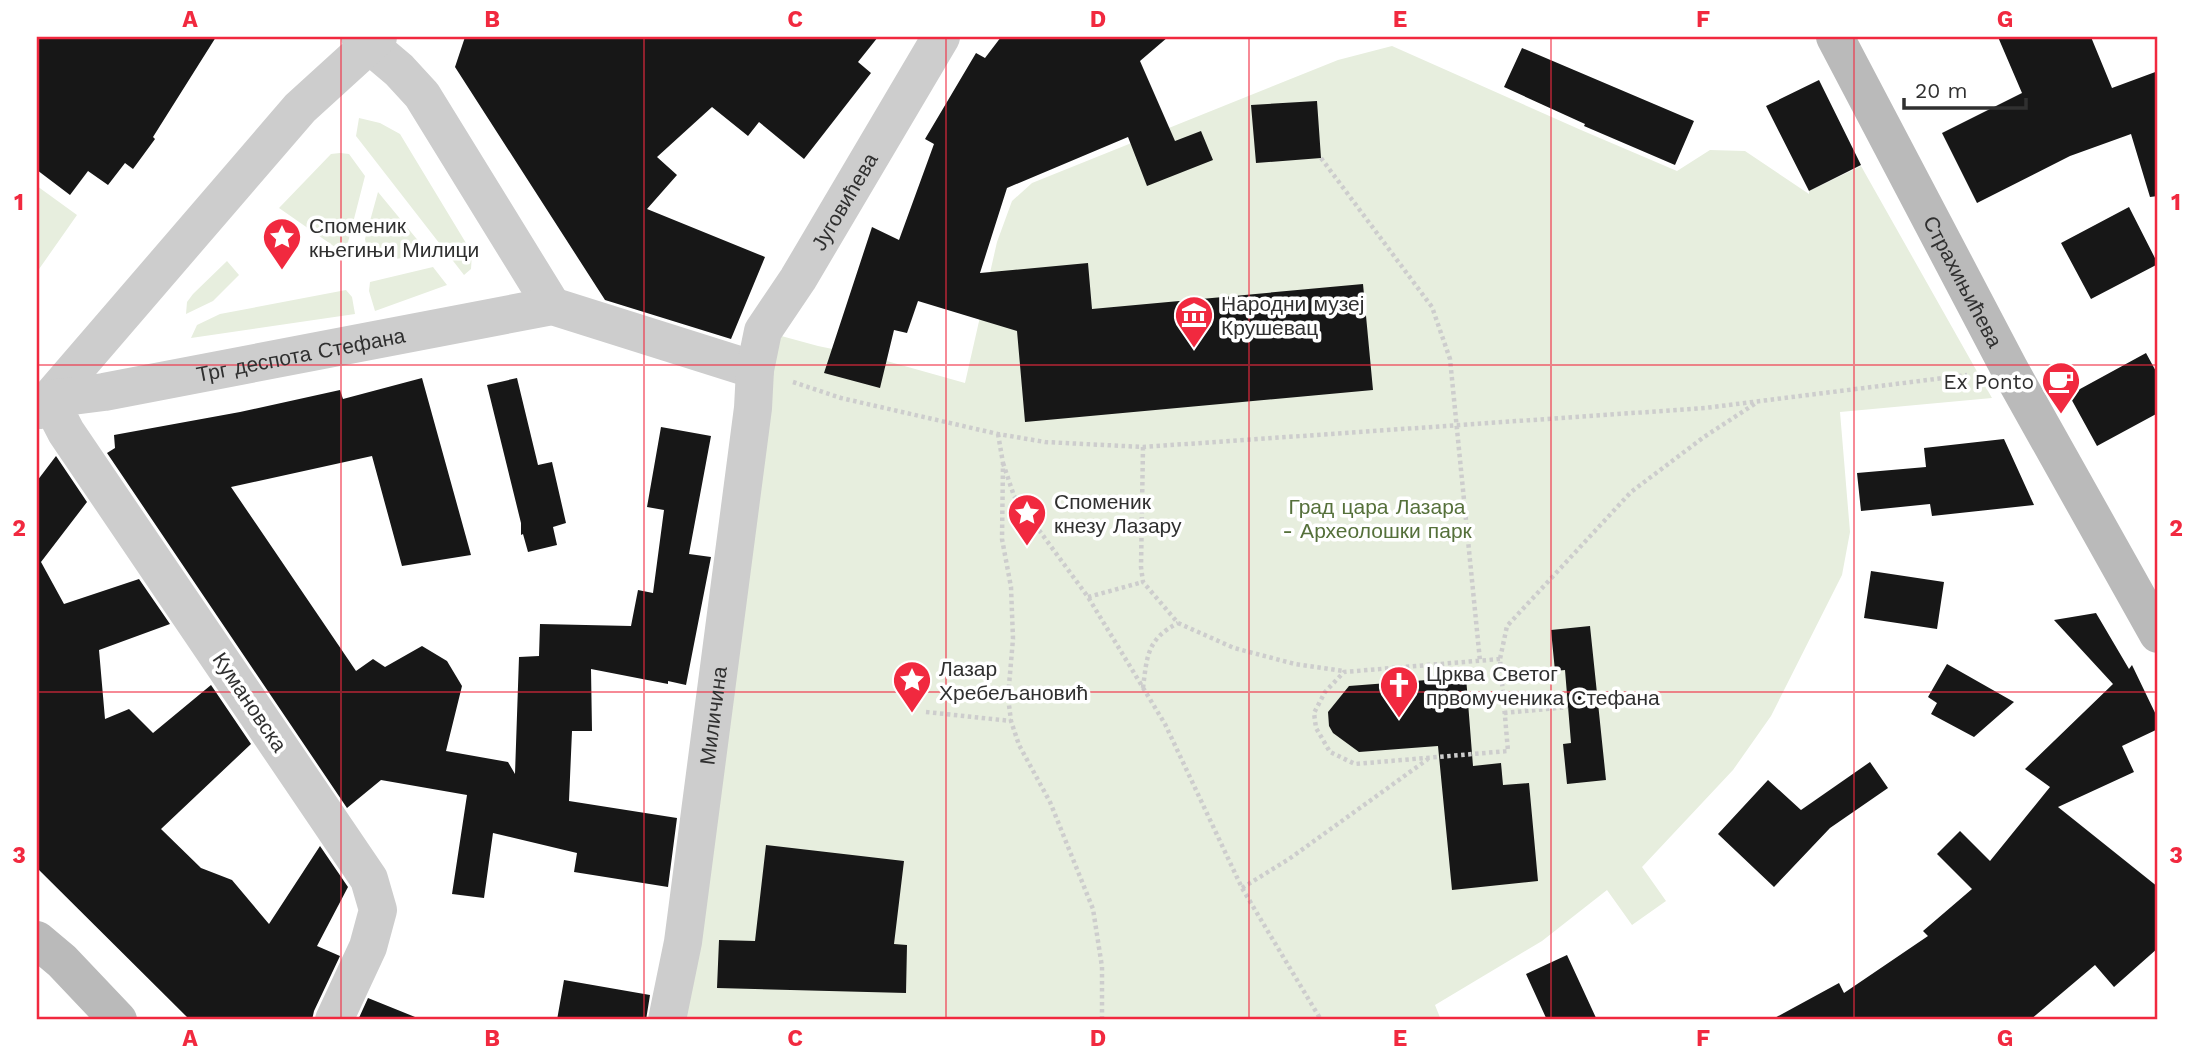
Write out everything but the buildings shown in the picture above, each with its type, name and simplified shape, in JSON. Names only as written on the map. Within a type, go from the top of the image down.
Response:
[{"type":"street","name":"Југовићева","points":[[753,408],[755,370],[763,331],[805,268],[941,37]]},
{"type":"street","name":"Страхињићева","points":[[1835,37],[2010,370],[2158,634]]},
{"type":"street","points":[[43,407],[300,108],[369,40],[422,95],[552,306]]},
{"type":"street","name":"Трг деспота Стефана","points":[[43,407],[552,306],[755,370]]},
{"type":"street","name":"Кумановска","points":[[43,407],[66,432],[369,879],[377,910],[368,947],[334,1020]]},
{"type":"street","name":"Миличина","points":[[667,1020],[685,928],[753,408]]},
{"type":"street","points":[[37,940],[62,961],[118,1020]]},
{"type":"path","points":[[1321,158],[1432,307],[1450,359],[1480,661]]},
{"type":"path","points":[[755,370],[841,398],[999,434],[1045,442],[1143,447],[1705,408],[2010,370]]},
{"type":"path","points":[[1344,672],[1325,692],[1314,713],[1316,728],[1330,752],[1355,764],[1508,751],[1500,659],[1507,626],[1631,492],[1704,437],[1760,401]]},
{"type":"path","points":[[999,434],[1003,463],[1002,539],[1011,587],[1013,639],[1008,697],[1011,721],[1019,745],[1050,802],[1093,909],[1102,967],[1102,1020]]},
{"type":"path","points":[[1143,447],[1143,582],[1178,623],[1234,648],[1295,664],[1344,672],[1500,659]]},
{"type":"path","points":[[1003,463],[1014,496],[1088,597],[1165,724],[1242,888],[1321,1020]]},
{"type":"path","points":[[1088,597],[1143,582]]},
{"type":"path","points":[[1143,688],[1149,649],[1162,631],[1178,623]]},
{"type":"path","points":[[1504,713],[1568,707]]},
{"type":"path","points":[[926,712],[1011,721]]},
{"type":"path","points":[[1242,888],[1289,859],[1430,758]]},
{"type":"green space","name":"Град цара Лазара - Археолошки парк","points":[[1392,46],[1677,171],[1710,150],[1745,151],[1809,194],[1809,191],[1861,166],[1992,398],[1840,412],[1850,532],[1842,575],[1771,716],[1733,770],[1642,867],[1666,901],[1632,925],[1607,890],[1542,941],[1435,1005],[1441,1020],[667,1020],[763,331],[965,383],[997,242],[1012,201],[1032,183],[1338,60]]},
{"type":"green space","points":[[359,118],[380,123],[400,134],[472,253],[471,269],[464,275],[356,136]]},
{"type":"green space","points":[[331,154],[349,154],[365,176],[345,254],[279,208]]},
{"type":"green space","points":[[37,186],[77,215],[37,272]]},
{"type":"green space","points":[[378,192],[425,249],[397,259],[368,254],[365,239]]},
{"type":"green space","points":[[227,261],[239,275],[213,301],[186,314],[187,302],[193,294]]},
{"type":"green space","points":[[433,267],[447,285],[375,311],[369,291],[370,282]]},
{"type":"green space","points":[[346,290],[352,297],[355,314],[191,338],[197,325],[220,314]]},
{"type":"place","name":"Споменик књегињи Милици","points":[[282,271]]},
{"type":"place","name":"Народни музеј Крушевац","points":[[1194,349]]},
{"type":"place","name":"Ex Ponto","points":[[2061,415]]},
{"type":"place","name":"Споменик кнезу Лазару","points":[[1027,547]]},
{"type":"place","name":"Лазар Хребељановић","points":[[912,714]]},
{"type":"place","name":"Црква Светог првомученика Стефана","points":[[1399,719]]}]
